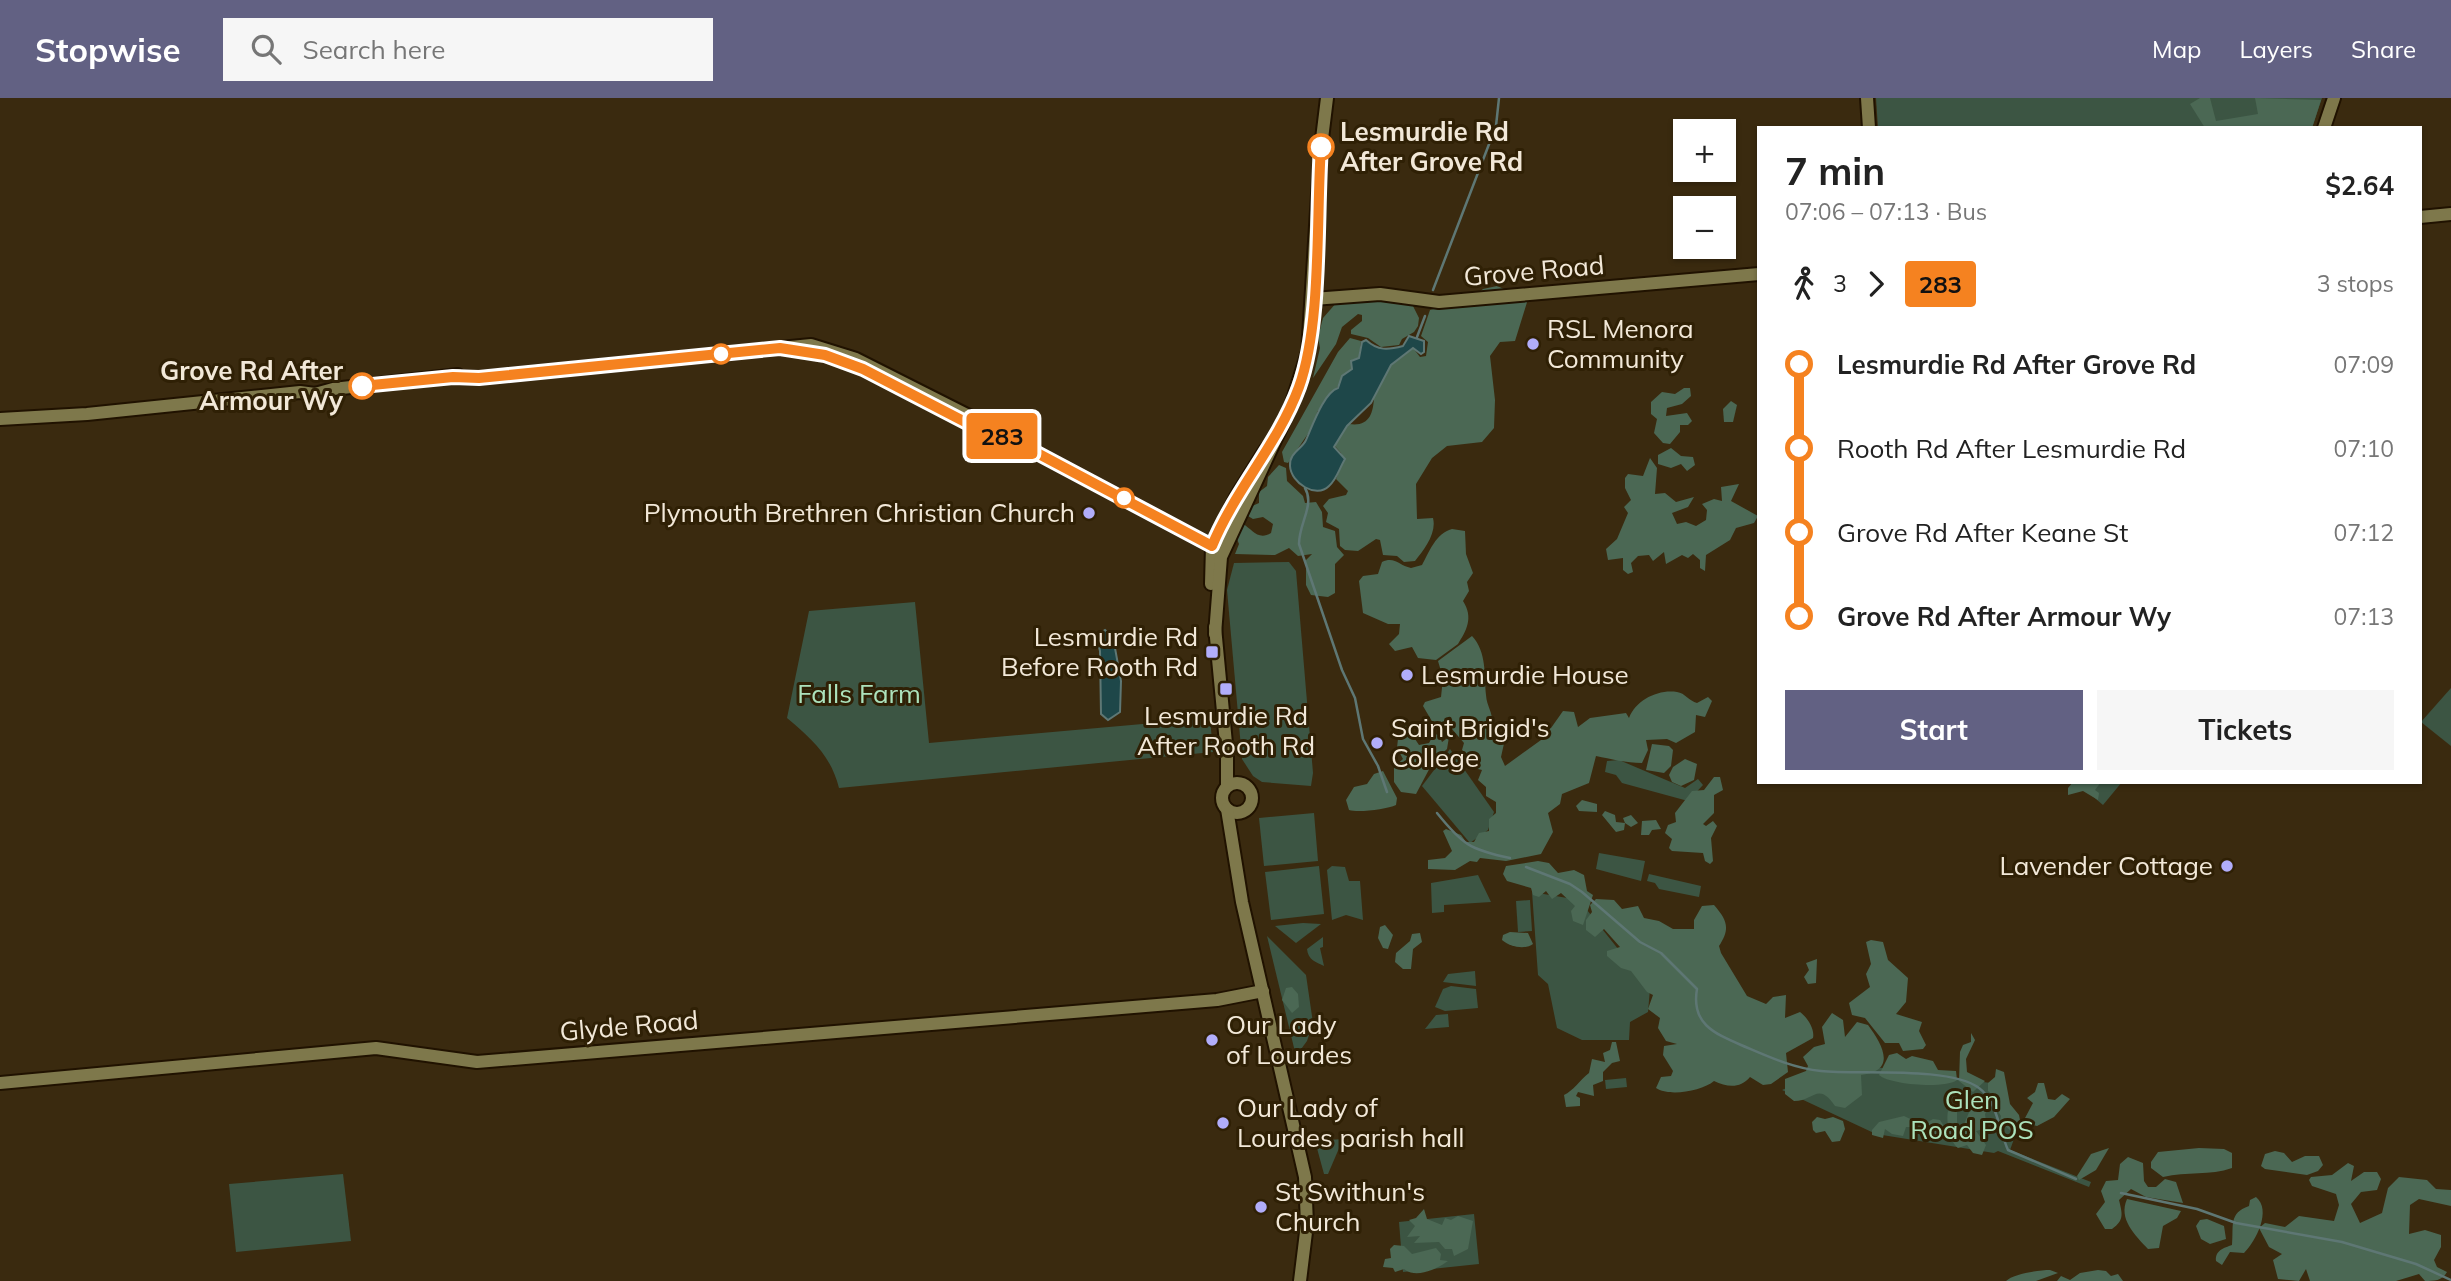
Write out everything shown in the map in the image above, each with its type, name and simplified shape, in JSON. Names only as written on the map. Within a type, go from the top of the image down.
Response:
[{"type":"street","points":[[1300,1281],[1307,1224],[1307,1194],[1242,902],[1227,809],[1221,798],[1227,786],[1227,754],[1215,634],[1219,567],[1217,544],[1284,423],[1300,384],[1308,352],[1321,147],[1327,98]]},
{"type":"street","points":[[1867,98],[1869,126]]},
{"type":"street","points":[[2325,126],[2334,98]]},
{"type":"street","points":[[2422,216],[2451,214]]},
{"type":"street","name":"Grove Road","points":[[1313,299],[1380,294],[1439,302],[1757,274]]},
{"type":"street","points":[[0,419],[78,409],[299,392],[318,385],[333,389],[478,373],[490,375],[568,368],[609,359],[633,362],[823,346],[973,418],[981,427],[1217,544]]},
{"type":"street","points":[[1227,754],[1241,783],[1248,787],[1252,799],[1243,811],[1235,847]]},
{"type":"street","points":[[1227,786],[1241,783]]},
{"type":"street","points":[[1227,809],[1235,813],[1243,811]]},
{"type":"street","name":"Glyde Road","points":[[0,1083],[376,1048],[477,1062],[1217,1000],[1263,991]]},
{"type":"green space","points":[[1876,98],[2322,98],[2313,126],[1878,126]]},
{"type":"green space","points":[[2200,98],[2210,98],[2216,121],[2258,114],[2255,98],[2321,100],[2313,126],[2204,126],[2190,104]]},
{"type":"green space","points":[[1497,286],[1528,299],[1515,341],[1500,342],[1490,356],[1495,400],[1494,428],[1482,442],[1447,446],[1432,458],[1416,484],[1417,519],[1433,518],[1429,541],[1415,561],[1404,562],[1397,556],[1383,555],[1380,540],[1376,539],[1358,551],[1345,550],[1340,546],[1339,529],[1326,522],[1328,513],[1323,506],[1329,499],[1346,495],[1348,491],[1336,479],[1343,462],[1341,453],[1334,445],[1349,424],[1361,423],[1369,418],[1378,388],[1396,360],[1413,348],[1420,357],[1426,356],[1428,342],[1421,336],[1430,310],[1473,298],[1483,289]]},
{"type":"green space","points":[[1361,299],[1406,301],[1413,306],[1419,318],[1418,326],[1414,332],[1402,339],[1399,345],[1381,347],[1368,338],[1351,334],[1351,330],[1362,321],[1362,315],[1358,314],[1342,327],[1336,344],[1313,378],[1323,318],[1337,302]]},
{"type":"green space","points":[[1350,338],[1361,341],[1359,358],[1352,360],[1352,369],[1317,412],[1316,422],[1288,463],[1284,462],[1282,452],[1338,352]]},
{"type":"green space","points":[[1684,388],[1690,388],[1691,396],[1682,404],[1667,408],[1666,416],[1687,413],[1692,421],[1688,425],[1680,425],[1680,432],[1670,444],[1663,443],[1654,433],[1657,419],[1651,414],[1651,402],[1662,392],[1675,394]]},
{"type":"green space","points":[[1731,401],[1737,405],[1733,422],[1724,422],[1723,409]]},
{"type":"green space","points":[[1671,448],[1681,456],[1693,457],[1695,465],[1687,471],[1681,464],[1671,468],[1658,464],[1658,455]]},
{"type":"green space","points":[[1650,458],[1657,468],[1655,494],[1665,493],[1676,502],[1694,497],[1688,507],[1672,513],[1677,524],[1686,522],[1696,526],[1706,520],[1707,510],[1702,504],[1714,499],[1722,501],[1721,487],[1739,484],[1731,501],[1757,518],[1754,523],[1736,528],[1730,540],[1706,555],[1705,571],[1700,568],[1700,560],[1693,554],[1688,558],[1682,555],[1666,564],[1664,552],[1653,561],[1649,555],[1638,556],[1631,563],[1633,572],[1628,574],[1623,570],[1623,558],[1608,560],[1606,549],[1617,539],[1628,513],[1624,507],[1631,500],[1625,488],[1625,478],[1628,474],[1643,476]]},
{"type":"green space","points":[[1279,465],[1286,468],[1287,481],[1303,496],[1305,503],[1316,502],[1322,512],[1323,527],[1335,531],[1337,547],[1344,555],[1335,564],[1335,593],[1328,597],[1311,595],[1306,585],[1306,560],[1312,554],[1298,556],[1289,548],[1275,555],[1235,554],[1239,544],[1237,539],[1240,525],[1243,524],[1262,536],[1271,533],[1273,524],[1263,517],[1253,519],[1248,516],[1250,507],[1259,503],[1259,492],[1267,486],[1268,477]]},
{"type":"green space","points":[[1452,529],[1465,531],[1466,554],[1473,573],[1467,582],[1469,591],[1463,601],[1468,613],[1464,634],[1458,644],[1436,660],[1418,658],[1412,647],[1395,651],[1389,644],[1399,634],[1400,624],[1388,624],[1363,613],[1359,581],[1363,576],[1378,574],[1382,562],[1386,560],[1411,568],[1422,565],[1437,539]]},
{"type":"green space","points":[[1289,562],[1296,571],[1313,773],[1311,786],[1262,782],[1253,776],[1242,759],[1227,590],[1234,563]]},
{"type":"green space","name":"Falls Farm","points":[[915,602],[929,743],[1210,718],[1213,752],[839,788],[826,757],[805,733],[787,718],[809,611]]},
{"type":"green space","points":[[1472,636],[1482,656],[1492,733],[1505,739],[1501,757],[1505,766],[1541,740],[1542,732],[1551,728],[1563,711],[1574,712],[1578,727],[1590,718],[1626,713],[1629,718],[1642,701],[1662,692],[1680,693],[1697,703],[1708,697],[1712,701],[1705,717],[1696,715],[1695,732],[1676,743],[1667,739],[1646,740],[1648,750],[1642,763],[1596,756],[1589,783],[1562,794],[1560,804],[1548,813],[1553,832],[1541,854],[1506,861],[1480,858],[1477,862],[1470,861],[1455,870],[1428,869],[1428,860],[1445,858],[1452,851],[1443,831],[1446,829],[1461,835],[1466,842],[1474,842],[1479,833],[1489,831],[1489,819],[1496,813],[1496,802],[1486,796],[1486,787],[1478,780],[1482,770],[1467,766],[1466,760],[1469,756],[1462,750],[1464,743],[1446,722],[1433,723],[1423,706],[1425,702],[1441,697],[1443,678],[1438,661]]},
{"type":"green space","points":[[2451,688],[2451,746],[2422,721]]},
{"type":"green space","points":[[1405,724],[1419,745],[1429,743],[1434,734],[1439,735],[1442,742],[1449,737],[1447,749],[1433,762],[1416,794],[1401,792],[1394,782],[1394,767],[1403,759],[1397,748],[1399,729]]},
{"type":"green space","points":[[1652,744],[1669,746],[1673,750],[1671,766],[1664,773],[1646,770]]},
{"type":"green space","points":[[1450,749],[1494,812],[1488,830],[1470,843],[1422,786]]},
{"type":"green space","points":[[1685,759],[1697,764],[1694,780],[1681,786],[1672,782],[1669,775],[1673,767]]},
{"type":"green space","points":[[1619,760],[1685,788],[1698,779],[1703,785],[1688,801],[1622,783],[1616,775],[1605,772],[1607,761]]},
{"type":"green space","points":[[1383,771],[1397,798],[1396,805],[1373,810],[1349,810],[1346,800],[1354,787],[1367,784],[1374,774]]},
{"type":"green space","points":[[1714,777],[1720,777],[1723,790],[1714,795],[1714,813],[1703,824],[1706,826],[1713,821],[1717,826],[1711,838],[1713,861],[1710,864],[1705,861],[1703,853],[1672,851],[1669,848],[1672,839],[1665,833],[1668,825],[1676,822],[1675,813],[1692,791],[1704,790]]},
{"type":"green space","points":[[2071,784],[2100,784],[2095,790],[2099,793],[2098,800],[2083,791],[2068,795]]},
{"type":"green space","points":[[2078,784],[2120,784],[2103,805]]},
{"type":"green space","points":[[1582,800],[1597,804],[1597,812],[1579,811],[1576,806]]},
{"type":"green space","points":[[1605,811],[1615,815],[1616,822],[1625,823],[1624,830],[1616,832],[1602,815]]},
{"type":"green space","points":[[1314,813],[1318,861],[1264,866],[1259,818]]},
{"type":"green space","points":[[1631,815],[1638,823],[1631,827],[1623,818]]},
{"type":"green space","points":[[1656,820],[1661,829],[1652,830],[1649,835],[1641,835],[1642,821]]},
{"type":"green space","points":[[1599,853],[1645,861],[1641,881],[1596,869]]},
{"type":"green space","points":[[1538,861],[1549,863],[1558,873],[1574,870],[1584,875],[1587,891],[1593,895],[1583,925],[1573,921],[1571,911],[1575,906],[1561,893],[1552,899],[1546,891],[1539,897],[1533,895],[1531,888],[1507,881],[1503,874],[1506,866]]},
{"type":"green space","points":[[1319,866],[1324,914],[1271,920],[1265,872]]},
{"type":"green space","points":[[1332,866],[1345,867],[1349,881],[1360,881],[1363,920],[1346,915],[1332,920],[1327,870]]},
{"type":"green space","points":[[1649,874],[1701,886],[1699,897],[1659,889],[1655,883],[1647,881]]},
{"type":"green space","points":[[1478,875],[1491,902],[1444,905],[1444,912],[1432,913],[1431,883]]},
{"type":"green space","points":[[1532,892],[1579,900],[1650,989],[1648,1012],[1630,1022],[1629,1040],[1582,1040],[1557,1028],[1548,984],[1538,975]]},
{"type":"green space","points":[[1596,899],[1614,900],[1622,909],[1638,906],[1644,918],[1659,921],[1673,929],[1694,929],[1694,920],[1702,906],[1714,905],[1726,925],[1725,935],[1719,946],[1721,953],[1747,996],[1766,1004],[1773,997],[1786,995],[1785,1018],[1800,1012],[1812,1027],[1813,1038],[1786,1053],[1788,1072],[1771,1084],[1763,1085],[1750,1077],[1738,1085],[1728,1086],[1714,1081],[1702,1088],[1685,1092],[1669,1092],[1656,1088],[1661,1077],[1671,1076],[1673,1071],[1663,1055],[1664,1046],[1677,1044],[1666,1041],[1658,1028],[1660,1018],[1648,1009],[1653,995],[1647,992],[1631,971],[1621,968],[1607,956],[1607,951],[1620,947],[1604,929],[1595,937],[1586,930],[1586,920],[1592,912],[1590,905]]},
{"type":"green space","points":[[1530,900],[1532,931],[1518,932],[1516,901]]},
{"type":"green space","points":[[1321,924],[1296,943],[1275,926]]},
{"type":"green space","points":[[1385,925],[1393,935],[1388,949],[1383,948],[1378,938],[1380,927]]},
{"type":"green space","points":[[1510,932],[1528,933],[1533,944],[1518,947],[1502,940],[1503,935]]},
{"type":"green space","points":[[1420,933],[1422,942],[1413,949],[1411,969],[1403,969],[1395,962],[1396,953],[1410,941],[1412,934]]},
{"type":"green space","points":[[1267,936],[1306,975],[1313,1023],[1307,1041],[1296,1056]]},
{"type":"green space","points":[[1323,937],[1323,947],[1320,948],[1324,966],[1311,958],[1307,949]]},
{"type":"green space","points":[[1866,942],[1883,942],[1888,960],[1908,978],[1906,1002],[1896,1014],[1922,1022],[1919,1031],[1926,1045],[1923,1049],[1903,1051],[1899,1043],[1885,1043],[1865,1018],[1852,1015],[1849,1003],[1870,987],[1866,974],[1871,964]]},
{"type":"green space","points":[[1817,959],[1816,983],[1808,984],[1804,977],[1809,970],[1806,963]]},
{"type":"green space","points":[[1475,971],[1476,986],[1443,982],[1448,974]]},
{"type":"green space","points":[[1451,986],[1476,989],[1478,1008],[1445,1011],[1435,1007],[1443,989]]},
{"type":"green space","points":[[1292,987],[1298,994],[1299,1007],[1292,1013],[1282,1000],[1286,988]]},
{"type":"green space","points":[[1832,1013],[1843,1020],[1845,1037],[1857,1022],[1868,1025],[1884,1056],[1880,1068],[1861,1075],[1862,1095],[1845,1108],[1835,1106],[1820,1093],[1794,1101],[1785,1094],[1785,1079],[1806,1071],[1808,1066],[1803,1057],[1814,1047],[1825,1044],[1822,1027]]},
{"type":"green space","points":[[1448,1014],[1449,1027],[1425,1029],[1436,1015]]},
{"type":"green space","points":[[1971,1033],[1975,1040],[1966,1059],[1967,1072],[1985,1081],[1973,1092],[1959,1081],[1960,1052],[1963,1045],[1971,1042]]},
{"type":"green space","points":[[1612,1042],[1616,1042],[1620,1061],[1612,1063],[1603,1072],[1603,1081],[1593,1085],[1594,1096],[1578,1092],[1576,1096],[1580,1098],[1580,1106],[1566,1107],[1564,1095],[1589,1073],[1592,1059],[1605,1062],[1603,1053],[1610,1050]]},
{"type":"green space","points":[[1897,1053],[1906,1059],[1912,1056],[1933,1061],[1938,1070],[1956,1071],[1957,1080],[1951,1083],[1918,1085],[1879,1075],[1889,1055]]},
{"type":"green space","name":"Glen Road POS","points":[[1868,1066],[2005,1085],[2014,1139],[2010,1150],[2091,1182],[2089,1187],[1998,1151],[1994,1153],[1876,1134],[1782,1090],[1823,1072]]},
{"type":"green space","points":[[1996,1069],[2004,1072],[2010,1104],[2019,1115],[2021,1125],[2015,1134],[2000,1122],[2001,1116],[1994,1105],[1996,1098],[1988,1091],[1988,1083],[1995,1077]]},
{"type":"green space","points":[[1626,1078],[1627,1087],[1606,1089],[1605,1080]]},
{"type":"green space","points":[[2038,1083],[2044,1083],[2048,1099],[2055,1100],[2062,1094],[2070,1099],[2054,1117],[2037,1126],[2025,1123],[2025,1118],[2033,1103],[2027,1098],[2035,1092]]},
{"type":"green space","points":[[1982,1101],[1989,1107],[1985,1114],[1987,1128],[1976,1131],[1986,1145],[1982,1155],[1973,1153],[1967,1145],[1958,1148],[1955,1145],[1947,1120],[1948,1111],[1957,1112],[1957,1125],[1962,1129],[1970,1110]]},
{"type":"green space","points":[[1904,1116],[1923,1125],[1933,1119],[1940,1120],[1947,1131],[1945,1138],[1923,1132],[1915,1134],[1910,1127],[1906,1127],[1903,1136],[1892,1134],[1885,1129],[1883,1138],[1872,1135],[1872,1130],[1879,1122]]},
{"type":"green space","points":[[1817,1117],[1833,1117],[1843,1121],[1845,1129],[1840,1141],[1832,1142],[1825,1131],[1816,1133],[1813,1130],[1812,1122]]},
{"type":"green space","points":[[1343,1139],[1328,1174],[1324,1174],[1315,1141]]},
{"type":"green space","points":[[2109,1148],[2096,1170],[2079,1180],[2077,1176],[2091,1154]]},
{"type":"green space","points":[[2199,1148],[2224,1149],[2232,1153],[2232,1168],[2163,1177],[2151,1168],[2151,1162],[2158,1152]]},
{"type":"green space","points":[[2275,1151],[2284,1153],[2292,1162],[2305,1156],[2319,1156],[2323,1165],[2318,1171],[2307,1175],[2265,1169],[2261,1166],[2265,1154]]},
{"type":"green space","points":[[2128,1157],[2143,1163],[2144,1181],[2148,1187],[2156,1187],[2165,1179],[2176,1182],[2183,1203],[2146,1197],[2131,1189],[2119,1200],[2121,1219],[2112,1229],[2105,1229],[2096,1214],[2105,1202],[2101,1191],[2106,1181],[2118,1180],[2120,1164]]},
{"type":"green space","points":[[2348,1163],[2354,1166],[2351,1181],[2364,1172],[2377,1172],[2381,1179],[2377,1190],[2361,1192],[2351,1204],[2360,1223],[2382,1213],[2388,1188],[2399,1177],[2427,1180],[2436,1189],[2451,1190],[2451,1206],[2419,1199],[2410,1205],[2409,1234],[2425,1230],[2441,1235],[2441,1247],[2434,1260],[2437,1267],[2447,1272],[2443,1277],[2435,1281],[2425,1281],[2419,1274],[2396,1281],[2310,1281],[2306,1269],[2299,1281],[2278,1279],[2273,1260],[2282,1254],[2269,1247],[2259,1228],[2265,1223],[2285,1227],[2299,1216],[2334,1221],[2339,1205],[2336,1194],[2312,1186],[2309,1180],[2311,1177],[2332,1175]]},
{"type":"green space","points":[[343,1174],[351,1241],[236,1252],[229,1184]]},
{"type":"green space","points":[[2256,1197],[2263,1210],[2253,1241],[2244,1253],[2230,1252],[2222,1265],[2216,1261],[2216,1257],[2221,1250],[2232,1245],[2235,1217]]},
{"type":"green space","points":[[2127,1199],[2181,1211],[2177,1218],[2163,1226],[2159,1248],[2148,1249],[2129,1226],[2125,1213]]},
{"type":"green space","points":[[1424,1209],[1427,1219],[1442,1225],[1445,1218],[1451,1220],[1458,1216],[1473,1221],[1468,1249],[1454,1256],[1452,1249],[1445,1249],[1439,1242],[1414,1243],[1420,1236],[1407,1237],[1415,1226],[1409,1220],[1416,1218]]},
{"type":"green space","points":[[1474,1214],[1479,1264],[1403,1272],[1399,1222]]},
{"type":"green space","points":[[2207,1219],[2224,1226],[2226,1239],[2210,1244],[2201,1239],[2196,1226],[2200,1220]]},
{"type":"green space","points":[[1394,1245],[1404,1246],[1412,1254],[1436,1248],[1441,1254],[1440,1260],[1448,1261],[1426,1272],[1414,1273],[1404,1269],[1395,1272],[1393,1268],[1383,1267],[1385,1259],[1391,1258],[1390,1249]]},
{"type":"green space","points":[[2050,1270],[2058,1273],[2036,1281],[2006,1281],[2020,1274]]},
{"type":"green space","points":[[2106,1271],[2111,1276],[2118,1274],[2123,1281],[2057,1281],[2061,1276],[2070,1280],[2080,1273]]},
{"type":"water","points":[[1409,336],[1424,341],[1424,352],[1421,354],[1413,348],[1391,365],[1371,403],[1347,426],[1334,447],[1345,459],[1334,480],[1324,490],[1318,491],[1299,483],[1291,472],[1290,462],[1306,440],[1328,396],[1338,388],[1342,376],[1352,369],[1351,361],[1359,358],[1362,342],[1366,340],[1383,349],[1393,348],[1403,346]]},
{"type":"water","points":[[1105,630],[1113,637],[1121,681],[1120,712],[1108,720],[1101,714],[1100,651],[1096,636]]},
{"type":"waterway","points":[[1433,290],[1496,126],[1499,98]]},
{"type":"waterway","points":[[1417,337],[1425,316]]},
{"type":"waterway","points":[[1305,488],[1308,501],[1299,544],[1342,670],[1355,698],[1363,739],[1378,766],[1387,792]]},
{"type":"waterway","points":[[1437,813],[1453,832],[1468,844],[1485,852],[1510,858]]},
{"type":"waterway","points":[[1526,867],[1570,884],[1640,942],[1661,953],[1697,989],[1697,1010],[1701,1018],[1721,1036],[1780,1061],[1810,1069],[1926,1074],[1965,1081],[1979,1088],[1990,1100],[2008,1150],[2076,1179]]},
{"type":"waterway","points":[[2121,1193],[2197,1209],[2236,1223],[2342,1242],[2416,1264],[2451,1280]]},
{"type":"bus line","name":"283","points":[[362,386],[453,377],[459,380],[780,348],[810,351],[863,369],[971,425],[1037,453],[1212,546],[1252,469],[1284,423],[1300,384],[1308,352],[1313,306],[1321,147]]},
{"type":"place","name":"Lesmurdie Rd After Grove Rd","points":[[1321,147]]},
{"type":"place","name":"RSL Menora Community","points":[[1533,344]]},
{"type":"place","name":"Grove Rd After Armour Wy","points":[[362,386]]},
{"type":"place","name":"Plymouth Brethren Christian Church","points":[[1089,513]]},
{"type":"place","name":"Lesmurdie Rd Before Rooth Rd","points":[[1212,652]]},
{"type":"place","name":"Lesmurdie House","points":[[1407,675]]},
{"type":"place","name":"Lesmurdie Rd After Rooth Rd","points":[[1226,689]]},
{"type":"place","name":"Saint Brigid's College","points":[[1377,743]]},
{"type":"place","name":"Lavender Cottage","points":[[2227,866]]},
{"type":"place","name":"Our Lady of Lourdes","points":[[1212,1040]]},
{"type":"place","name":"Our Lady of Lourdes parish hall","points":[[1223,1123]]},
{"type":"place","name":"St Swithun's Church","points":[[1261,1207]]}]
